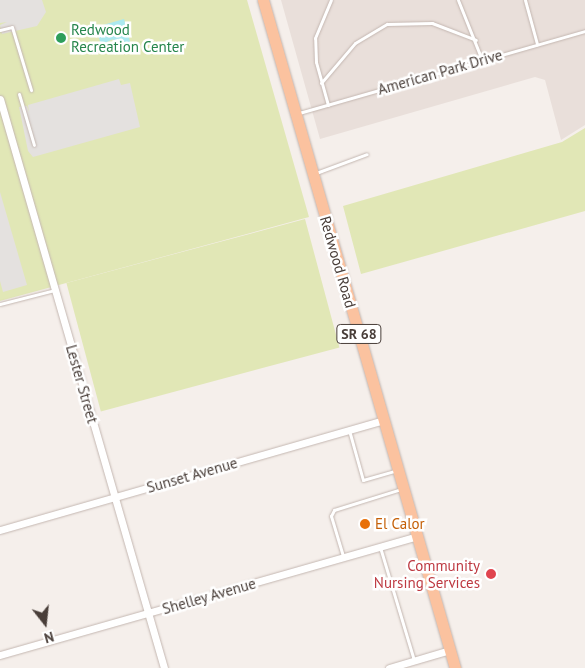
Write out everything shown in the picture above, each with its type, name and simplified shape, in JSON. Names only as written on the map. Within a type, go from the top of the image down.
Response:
[{"type":"main road","name":"Redwood Road","points":[[263,0],[455,668]]},
{"type":"street","name":"Lester Street","points":[[0,99],[164,668]]},
{"type":"street","name":"Sunset Avenue","points":[[0,530],[384,420]]},
{"type":"street","name":"Shelley Avenue","points":[[0,655],[417,536]]},
{"type":"street","points":[[389,668],[450,650]]},
{"type":"lane","points":[[328,105],[322,82],[316,38],[331,0]]},
{"type":"lane","points":[[458,0],[476,40],[482,60]]},
{"type":"lane","points":[[525,0],[537,44]]},
{"type":"lane","points":[[322,82],[355,43],[387,24],[432,23],[476,40]]},
{"type":"lane","points":[[0,30],[12,27],[31,90]]},
{"type":"lane","name":"American Park Drive","points":[[296,114],[585,31]]},
{"type":"lane","points":[[19,94],[34,145]]},
{"type":"lane","points":[[313,174],[367,154]]},
{"type":"lane","points":[[0,304],[55,290]]},
{"type":"lane","points":[[349,430],[364,480],[398,470]]},
{"type":"lane","points":[[343,557],[331,516],[334,510],[404,488]]},
{"type":"lane","points":[[380,547],[414,661]]},
{"type":"shaded area","points":[[0,0],[42,0],[46,12],[37,26],[2,34],[0,25],[7,22],[0,23]]},
{"type":"shaded area","points":[[281,0],[585,0],[585,125],[561,140],[545,80],[535,77],[320,139]]},
{"type":"shaded area","points":[[119,79],[121,85],[130,83],[140,127],[33,157],[28,151],[19,107],[27,106],[29,112],[28,105]]},
{"type":"shaded area","points":[[0,192],[27,285],[3,292],[0,281]]},
{"type":"green space","points":[[0,0],[247,0],[309,217],[0,301]]},
{"type":"green space","points":[[585,128],[585,211],[361,274],[343,206],[562,142]]},
{"type":"green space","points":[[305,219],[339,347],[101,411],[66,283]]},
{"type":"water","points":[[124,19],[132,49],[117,53],[113,39],[101,45],[96,27]]},
{"type":"place","name":"Redwood Recreation Center","points":[[61,38]]},
{"type":"place","name":"El Calor","points":[[365,524]]},
{"type":"place","name":"Community Nursing Services","points":[[491,574]]}]
